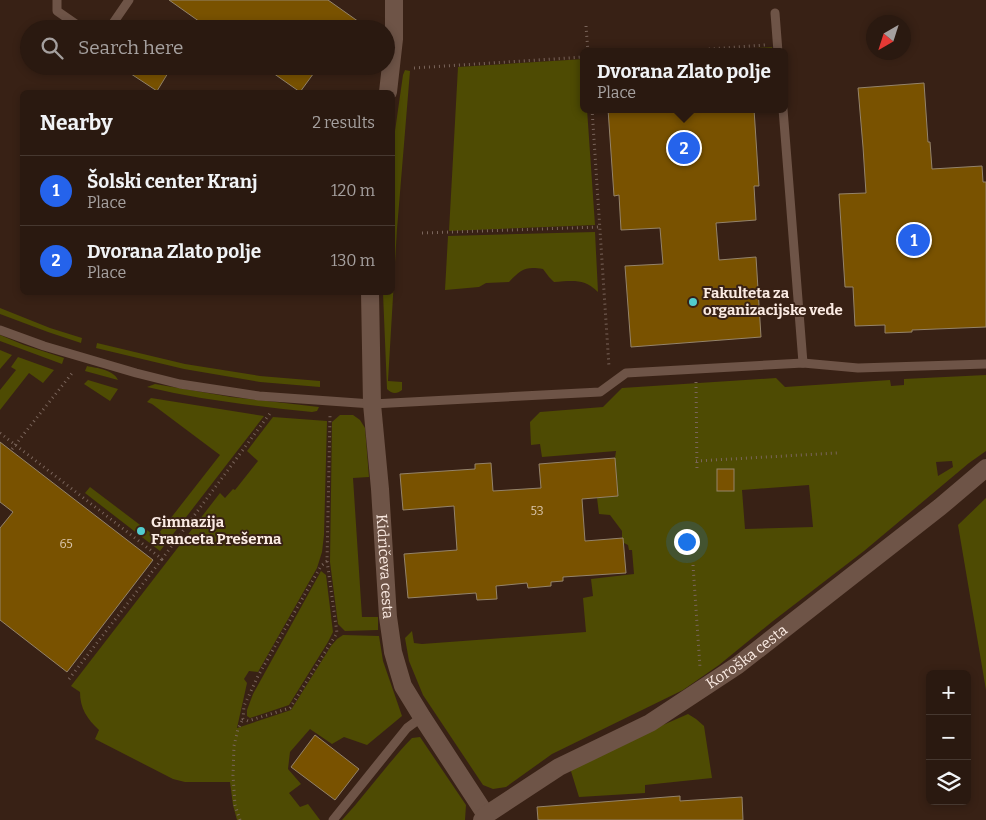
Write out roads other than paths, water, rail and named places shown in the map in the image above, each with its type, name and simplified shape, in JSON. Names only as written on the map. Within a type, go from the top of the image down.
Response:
[{"type":"street","points":[[394,0],[394,20]]},
{"type":"street","points":[[388,90],[390,75]]},
{"type":"street","name":"Kidričeva cesta","points":[[370,295],[372,404],[380,489],[388,617],[393,652],[403,686],[484,817]]},
{"type":"street","name":"Koroška cesta","points":[[484,817],[559,767],[650,723],[738,665],[940,508],[986,468]]},
{"type":"lane","points":[[56,0],[56,11],[70,20]]},
{"type":"lane","points":[[115,20],[129,0]]},
{"type":"lane","points":[[775,13],[778,48]]},
{"type":"lane","points":[[783,113],[803,363]]},
{"type":"lane","points":[[0,330],[53,349],[180,384],[259,396],[372,404],[600,392],[626,373],[696,368],[803,363],[858,368],[986,364]]},
{"type":"lane","points":[[333,820],[407,728],[422,716]]},
{"type":"place","name":"Dvorana Zlato polje","points":[[684,148]]},
{"type":"place","name":"Šolski center Kranj","points":[[914,240]]},
{"type":"place","name":"Fakulteta za organizacijske vede","points":[[693,302]]},
{"type":"place","name":"Gimnazija Franceta Prešerna","points":[[141,531]]}]
